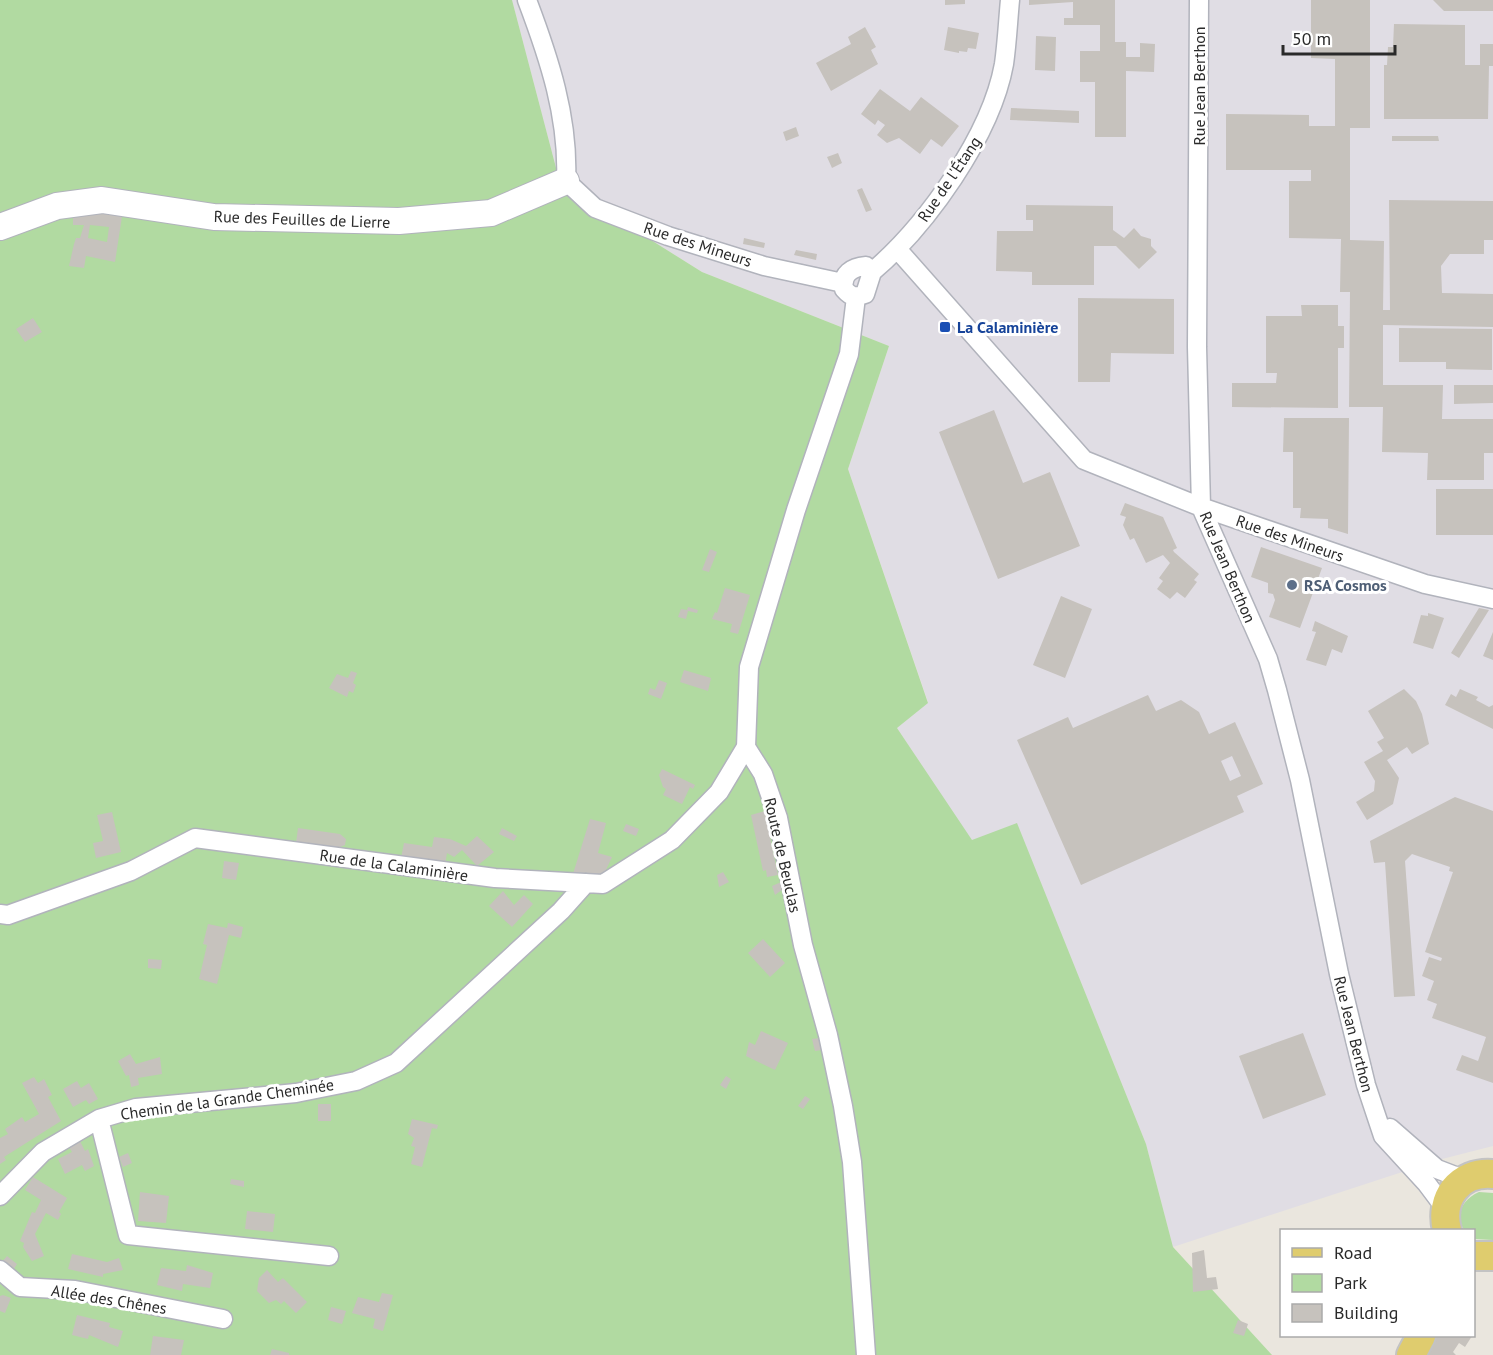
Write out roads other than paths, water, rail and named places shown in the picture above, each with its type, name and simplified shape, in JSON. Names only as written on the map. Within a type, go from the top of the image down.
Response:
[{"type":"main road","points":[[1446,1219],[1450,1192],[1463,1179],[1474,1175],[1493,1174]]},
{"type":"main road","points":[[1411,1355],[1420,1337]]},
{"type":"street","points":[[527,0],[557,89],[567,152],[566,181]]},
{"type":"street","name":"Rue de l'Étang","points":[[856,297],[865,294],[872,272],[898,250],[939,196],[980,134],[1003,65],[1010,0]]},
{"type":"street","name":"Rue Jean Berthon","points":[[1199,0],[1197,347],[1198,480],[1201,507],[1268,659],[1277,690],[1303,791],[1339,974],[1366,1085],[1383,1136],[1427,1184],[1446,1219]]},
{"type":"street","name":"Rue des Feuilles de Lierre","points":[[0,227],[57,206],[102,200],[214,217],[271,220],[410,220],[491,213],[566,181]]},
{"type":"street","name":"Rue des Mineurs","points":[[566,181],[595,208],[668,236],[764,266],[843,283]]},
{"type":"street","name":"Rue des Mineurs","points":[[898,250],[1084,460],[1201,507],[1425,584],[1493,599]]},
{"type":"street","points":[[746,747],[749,667],[796,510],[849,354],[856,297],[849,295],[843,283],[851,269],[866,266],[872,272]]},
{"type":"street","name":"Rue de la Calaminière","points":[[0,914],[8,915],[130,871],[195,838],[495,878],[603,884],[672,840],[719,792],[746,747]]},
{"type":"street","name":"Route de Beuclas","points":[[746,747],[763,774],[778,818],[803,945],[828,1035],[843,1106],[852,1162],[866,1355]]},
{"type":"street","name":"Chemin de la Grande Cheminée","points":[[0,1196],[44,1152],[99,1119],[136,1108],[296,1093],[356,1081],[396,1063],[561,911],[586,883]]},
{"type":"street","points":[[1377,1118],[1437,1169],[1463,1179]]},
{"type":"street","points":[[99,1119],[128,1235],[329,1256]]},
{"type":"street","name":"Allée des Chênes","points":[[0,1270],[20,1287],[75,1290],[223,1319]]},
{"type":"place","name":"La Calaminière","points":[[945,327]]},
{"type":"place","name":"RSA Cosmos","points":[[1292,585]]}]
